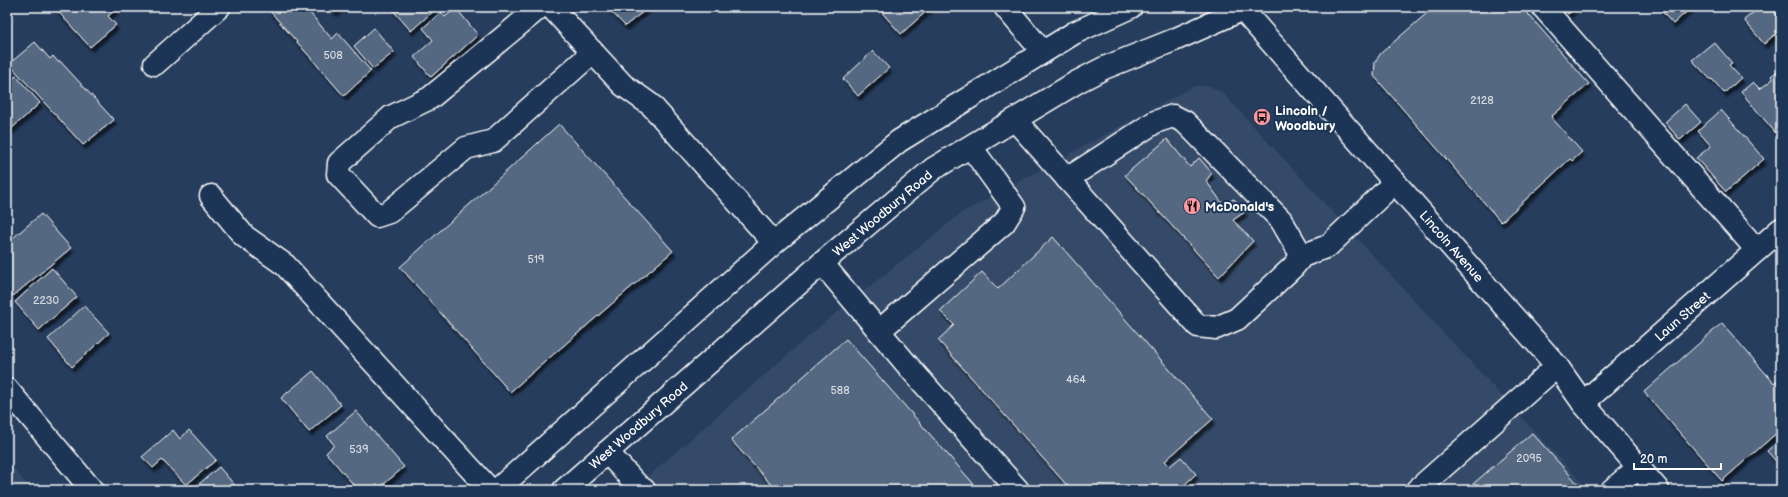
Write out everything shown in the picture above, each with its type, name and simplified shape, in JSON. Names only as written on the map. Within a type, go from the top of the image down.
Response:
[{"type":"main road","points":[[155,64],[219,7]]},
{"type":"main road","points":[[540,7],[430,98],[391,117],[339,163],[338,174],[377,216],[389,212],[466,148],[493,141],[593,52]]},
{"type":"main road","points":[[551,7],[623,85],[651,105],[774,243]]},
{"type":"main road","points":[[1005,7],[1042,51]]},
{"type":"main road","points":[[497,490],[774,243],[899,141],[1042,51],[1074,33],[1131,7]]},
{"type":"main road","points":[[1543,7],[1757,250]]},
{"type":"main road","name":"West Woodbury Road","points":[[573,487],[607,452],[822,263],[932,169],[1077,82],[1104,68],[1174,40],[1243,8]]},
{"type":"main road","name":"Lincoln Avenue","points":[[1243,8],[1557,366],[1583,403],[1658,490]]},
{"type":"main road","points":[[1067,179],[1155,122],[1173,116],[1185,122],[1281,220],[1302,256]]},
{"type":"main road","points":[[1014,120],[1198,326],[1216,328],[1237,319],[1293,267],[1302,256],[1328,246],[1395,182]]},
{"type":"main road","points":[[879,331],[1004,223],[1014,207],[970,146]]},
{"type":"main road","points":[[211,196],[244,236],[285,265],[490,490]]},
{"type":"main road","name":"Laun Street","points":[[1583,403],[1781,229]]},
{"type":"main road","points":[[822,263],[879,331],[1018,490]]},
{"type":"main road","points":[[1417,490],[1557,366]]},
{"type":"main road","points":[[7,389],[92,490]]},
{"type":"main road","points":[[607,452],[638,486],[644,490]]},
{"type":"main road","points":[[1612,490],[1638,468]]},
{"type":"shaded area","points":[[1194,86],[1210,86],[1223,93],[1585,486],[1581,490],[632,490],[825,322],[961,213]]},
{"type":"shaded area","points":[[7,461],[32,490],[7,490]]},
{"type":"building","points":[[119,7],[108,16],[116,25],[90,47],[55,8]]},
{"type":"building","points":[[272,7],[305,7],[332,39],[338,33],[371,71],[344,96],[269,10]]},
{"type":"building","points":[[330,7],[341,7],[335,12]]},
{"type":"building","points":[[390,7],[438,7],[411,31]]},
{"type":"building","points":[[607,7],[649,7],[625,26]]},
{"type":"building","points":[[877,7],[929,7],[930,8],[901,34]]},
{"type":"building","points":[[1434,7],[1522,7],[1589,84],[1551,117],[1582,152],[1572,161],[1570,159],[1501,222],[1374,76],[1375,62],[1381,53]]},
{"type":"building","points":[[1562,7],[1576,7],[1568,14]]},
{"type":"building","points":[[1658,7],[1692,7],[1673,24]]},
{"type":"building","points":[[1760,7],[1770,7],[1781,19],[1781,29],[1764,44],[1744,20]]},
{"type":"building","points":[[456,8],[478,35],[431,77],[414,57],[433,40],[423,28],[441,12],[445,17]]},
{"type":"building","points":[[374,28],[394,52],[373,69],[354,46]]},
{"type":"building","points":[[35,42],[50,59],[53,56],[58,62],[60,61],[114,120],[83,145],[9,64]]},
{"type":"building","points":[[1714,42],[1732,63],[1729,65],[1741,78],[1724,93],[1692,60]]},
{"type":"building","points":[[873,51],[889,68],[858,96],[843,79]]},
{"type":"building","points":[[1781,68],[1781,135],[1779,137],[1741,92],[1753,82],[1760,89],[1773,79],[1771,76]]},
{"type":"building","points":[[16,76],[40,103],[9,131],[7,128],[7,84]]},
{"type":"building","points":[[1685,104],[1701,122],[1680,140],[1665,122]]},
{"type":"building","points":[[1721,110],[1764,159],[1726,192],[1696,158],[1711,146],[1698,131]]},
{"type":"building","points":[[559,124],[673,251],[510,392],[400,267]]},
{"type":"building","points":[[1167,139],[1190,167],[1199,158],[1212,173],[1206,181],[1223,204],[1234,199],[1245,212],[1233,220],[1253,241],[1219,277],[1125,175]]},
{"type":"building","points":[[41,214],[71,248],[13,296],[7,289],[7,243]]},
{"type":"building","points":[[1053,237],[1213,419],[1165,461],[1170,466],[1181,457],[1196,474],[1179,490],[1071,490],[938,340],[954,325],[940,311],[982,272],[998,289]]},
{"type":"building","points":[[52,268],[77,297],[39,330],[15,302]]},
{"type":"building","points":[[84,306],[109,333],[72,367],[48,339]]},
{"type":"building","points":[[1722,323],[1774,383],[1781,377],[1781,432],[1780,430],[1722,481],[1644,392]]},
{"type":"building","points":[[846,339],[979,490],[776,490],[731,440]]},
{"type":"building","points":[[313,371],[341,405],[309,432],[281,398]]},
{"type":"building","points":[[356,411],[404,467],[377,490],[358,490],[326,453],[334,445],[327,436]]},
{"type":"building","points":[[173,430],[180,439],[189,430],[216,460],[186,485],[162,460],[153,468],[142,457]]},
{"type":"building","points":[[1532,433],[1578,484],[1571,490],[1466,490]]},
{"type":"building","points":[[1781,439],[1781,467],[1767,451]]},
{"type":"building","points":[[219,467],[239,490],[192,490]]},
{"type":"building","points":[[1781,483],[1781,490],[1773,490]]},
{"type":"place","name":"Lincoln / Woodbury","points":[[1262,117]]},
{"type":"place","name":"McDonald's","points":[[1192,206]]}]
